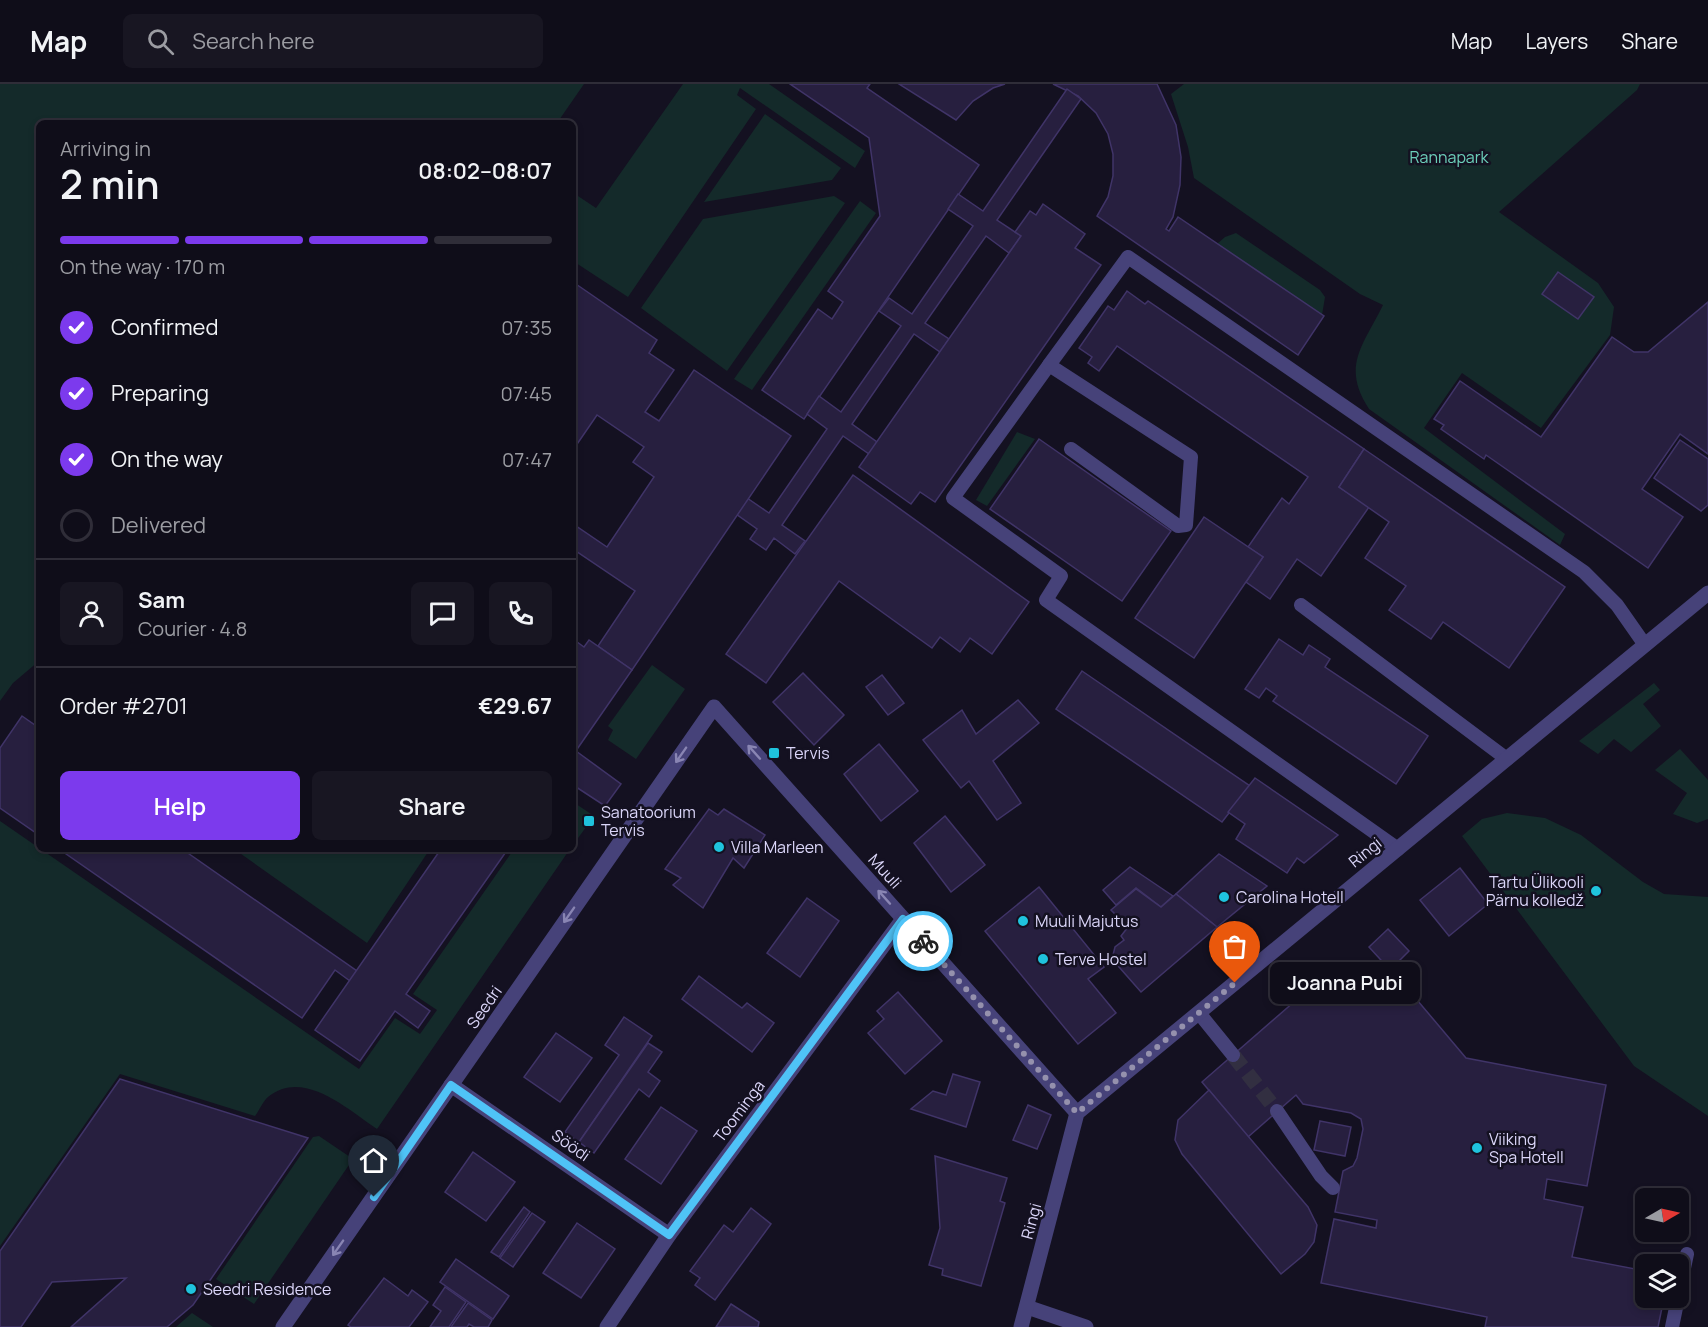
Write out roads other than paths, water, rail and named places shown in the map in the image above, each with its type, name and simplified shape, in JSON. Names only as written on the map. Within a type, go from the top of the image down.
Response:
[{"type":"street","name":"Ringi","points":[[1021,1327],[1077,1113],[1708,593]]},
{"type":"street","name":"Muuli","points":[[714,707],[1077,1113]]},
{"type":"street","name":"Seedri","points":[[283,1327],[714,707]]},
{"type":"street","name":"Toominga","points":[[607,1327],[669,1235],[903,919]]},
{"type":"street","name":"Söödi","points":[[451,1085],[669,1235]]},
{"type":"street","points":[[1027,1307],[1086,1327]]},
{"type":"lane","points":[[1398,849],[1046,600],[1061,576],[953,498],[1128,257],[1584,573],[1617,605],[1645,645]]},
{"type":"lane","points":[[1049,365],[1191,457],[1186,525],[1178,526],[1071,449]]},
{"type":"lane","points":[[1301,605],[1507,759]]},
{"type":"lane","points":[[1199,1012],[1233,1055]]},
{"type":"lane","points":[[1277,1111],[1321,1176],[1334,1188]]},
{"type":"lane","points":[[1672,1327],[1676,1308]]},
{"type":"tunnel","points":[[1233,1055],[1277,1111]]},
{"type":"place","name":"Tervis","points":[[774,753]]},
{"type":"place","name":"Sanatoorium Tervis","points":[[589,821]]},
{"type":"place","name":"Villa Marleen","points":[[719,847]]},
{"type":"place","name":"Tartu Ülikooli Pärnu kolledž","points":[[1596,891]]},
{"type":"place","name":"Carolina Hotell","points":[[1224,897]]},
{"type":"place","name":"Muuli Majutus","points":[[1023,921]]},
{"type":"place","name":"Terve Hostel","points":[[1043,959]]},
{"type":"place","name":"Joanna Pubi","points":[[1235,983]]},
{"type":"place","name":"Viiking Spa Hotell","points":[[1477,1148]]},
{"type":"place","name":"Seedri Residence","points":[[191,1289]]},
{"type":"park label","name":"Rannapark","points":[[1449,157]]}]
